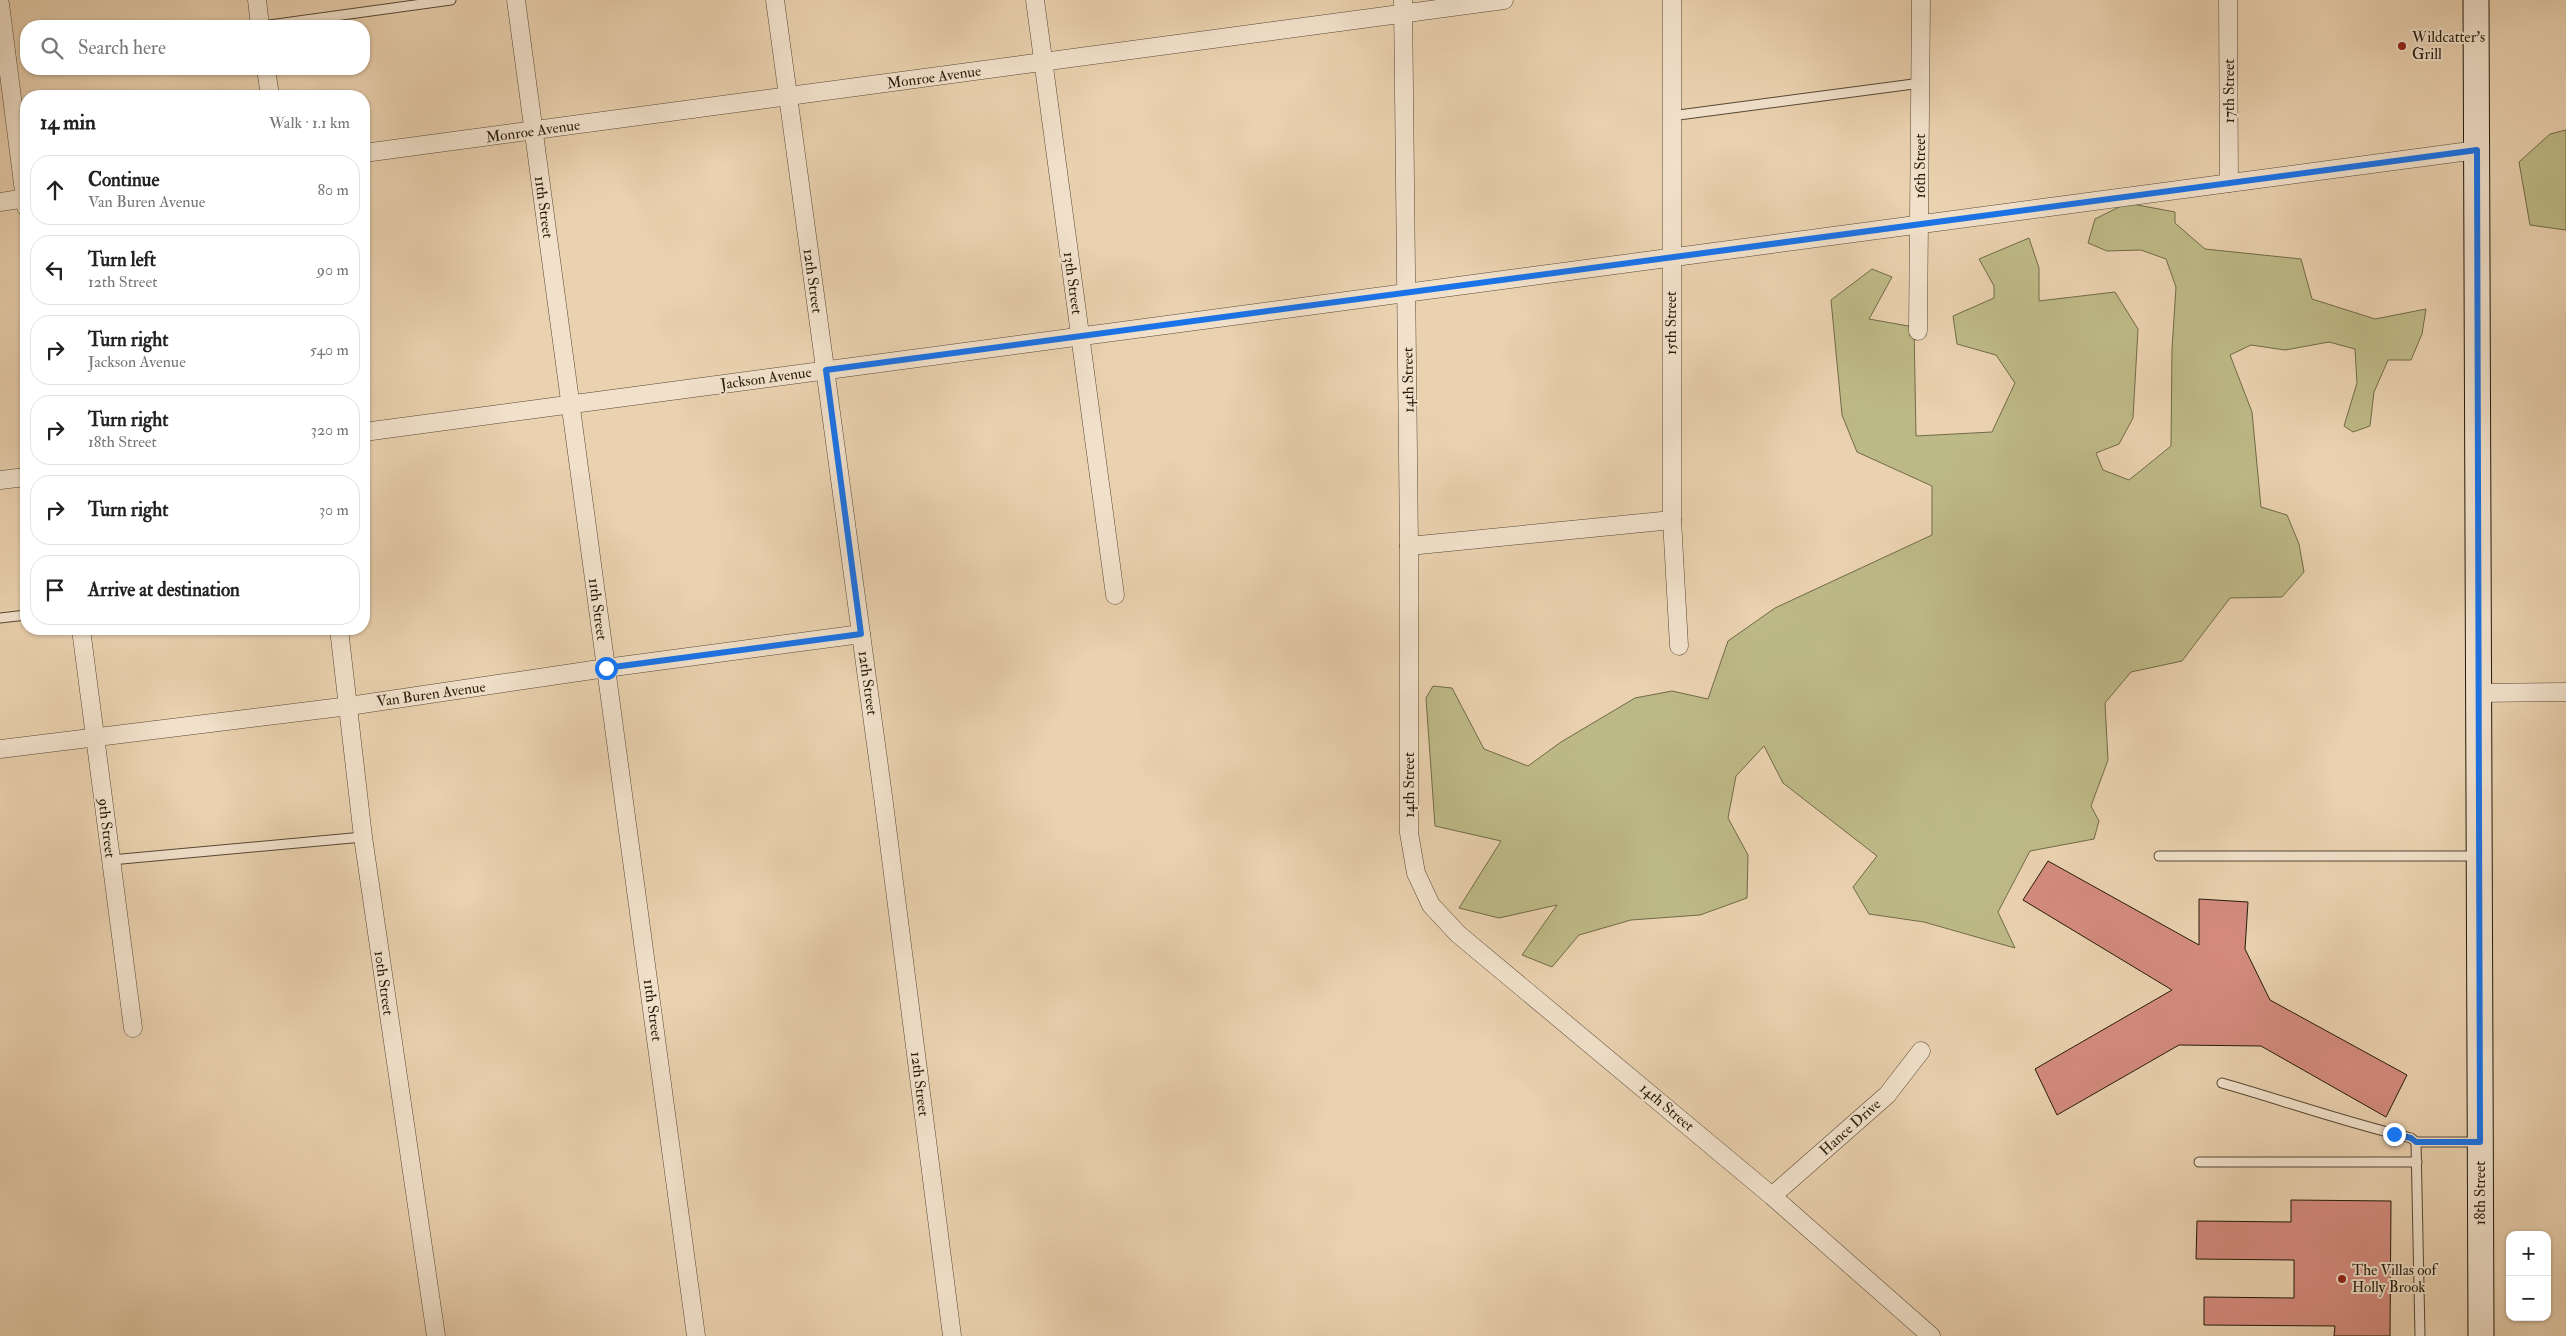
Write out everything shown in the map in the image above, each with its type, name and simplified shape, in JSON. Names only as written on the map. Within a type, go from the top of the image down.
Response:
[{"type":"main road","name":"18th Street","points":[[2476,0],[2481,1336]]},
{"type":"street","points":[[257,0],[260,20]]},
{"type":"street","name":"11th Street","points":[[516,0],[696,1336]]},
{"type":"street","name":"12th Street","points":[[775,0],[861,634],[952,1336]]},
{"type":"street","name":"13th Street","points":[[1035,0],[1115,596]]},
{"type":"street","name":"Monroe Avenue","points":[[370,152],[1043,62],[1403,6],[1504,0]]},
{"type":"street","name":"15th Street","points":[[1672,0],[1670,257],[1672,520],[1678,646]]},
{"type":"street","name":"16th Street","points":[[1918,331],[1921,0]]},
{"type":"street","name":"17th Street","points":[[2228,0],[2229,183]]},
{"type":"street","points":[[0,4],[4,59],[20,162]]},
{"type":"street","name":"14th Street","points":[[1403,6],[1409,546],[1409,834],[1416,873],[1432,905],[1458,934],[1772,1196],[1931,1336]]},
{"type":"street","points":[[267,75],[269,90]]},
{"type":"street","name":"Jackson Avenue","points":[[370,431],[2477,150]]},
{"type":"street","points":[[0,202],[20,201]]},
{"type":"street","points":[[0,480],[20,478]]},
{"type":"street","points":[[1409,546],[1672,520]]},
{"type":"street","name":"Van Buren Avenue","points":[[0,749],[348,706],[606,668],[861,634]]},
{"type":"street","name":"9th Street","points":[[82,635],[133,1028]]},
{"type":"street","name":"10th Street","points":[[340,635],[363,837],[436,1336]]},
{"type":"street","points":[[2479,693],[2566,692]]},
{"type":"street","name":"Hance Drive","points":[[1772,1196],[1887,1095],[1921,1052]]},
{"type":"lane","points":[[305,20],[451,0]]},
{"type":"lane","points":[[1671,116],[1921,84]]},
{"type":"lane","points":[[0,618],[20,616]]},
{"type":"lane","points":[[111,860],[363,837]]},
{"type":"lane","points":[[2159,856],[2480,856]]},
{"type":"lane","points":[[2222,1083],[2307,1108],[2346,1122],[2411,1138],[2416,1142],[2480,1142]]},
{"type":"lane","points":[[2416,1142],[2420,1336]]},
{"type":"lane","points":[[2199,1162],[2416,1162]]},
{"type":"shaded area","points":[[2566,130],[2566,230],[2530,225],[2519,162],[2550,134]]},
{"type":"shaded area","points":[[2127,203],[2175,212],[2175,223],[2205,249],[2301,259],[2312,299],[2375,319],[2426,309],[2422,334],[2411,360],[2388,360],[2374,392],[2370,426],[2353,432],[2344,426],[2357,383],[2355,349],[2329,342],[2285,350],[2251,345],[2230,355],[2252,412],[2261,507],[2287,515],[2299,544],[2304,572],[2282,597],[2230,598],[2182,661],[2131,672],[2105,703],[2108,760],[2091,806],[2099,821],[2094,839],[2030,851],[1998,912],[2015,948],[1924,922],[1869,914],[1853,887],[1877,856],[1783,783],[1764,746],[1736,776],[1728,818],[1748,855],[1747,898],[1700,915],[1631,920],[1579,935],[1552,967],[1522,955],[1557,905],[1499,918],[1459,908],[1501,841],[1435,826],[1426,698],[1433,686],[1452,688],[1484,749],[1528,766],[1561,742],[1635,698],[1672,691],[1708,699],[1728,641],[1775,608],[1932,535],[1932,486],[1857,452],[1842,415],[1831,300],[1872,269],[1892,277],[1869,319],[1914,327],[1916,436],[1992,432],[2015,383],[1996,355],[1957,344],[1953,316],[1994,298],[1994,286],[1979,259],[2029,238],[2039,268],[2039,301],[2115,292],[2138,329],[2133,418],[2119,444],[2096,453],[2103,470],[2129,480],[2171,446],[2172,349],[2176,287],[2166,259],[2141,250],[2107,251],[2088,243],[2095,219]]},
{"type":"building","points":[[2048,861],[2199,945],[2199,899],[2248,902],[2245,949],[2270,1000],[2407,1075],[2386,1117],[2261,1046],[2179,1045],[2057,1115],[2035,1069],[2172,990],[2023,900]]},
{"type":"building","name":"The Villas oof Holly Brook","points":[[2291,1200],[2391,1201],[2390,1336],[2334,1336],[2335,1326],[2204,1325],[2204,1297],[2294,1298],[2294,1260],[2196,1259],[2197,1221],[2291,1222]]},
{"type":"place","name":"Wildcatter's Grill","points":[[2402,46]]},
{"type":"place","name":"The Villas oof Holly Brook","points":[[2342,1279]]},
{"type":"route","points":[[606,668],[861,634],[826,370],[2477,150],[2480,1142],[2416,1142],[2411,1138],[2394,1134]]}]
